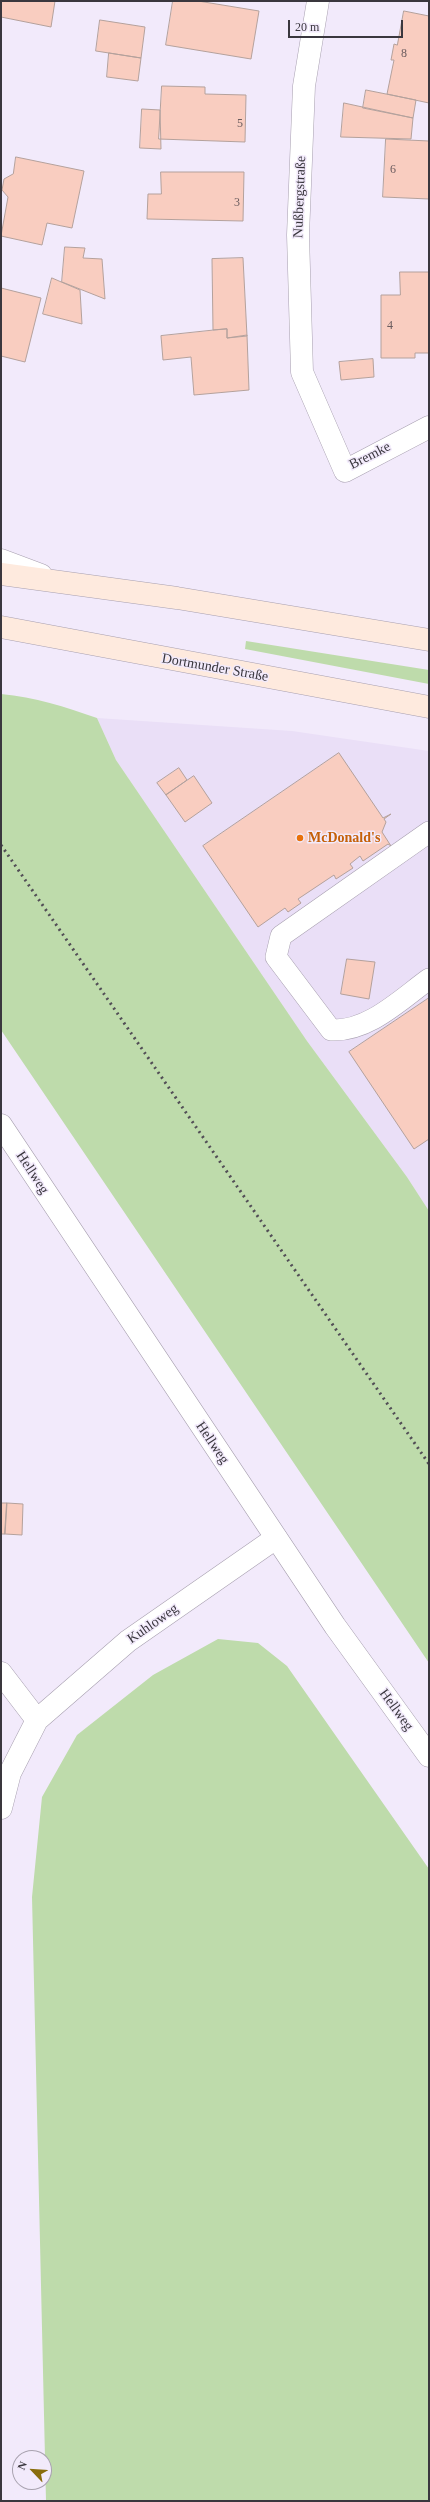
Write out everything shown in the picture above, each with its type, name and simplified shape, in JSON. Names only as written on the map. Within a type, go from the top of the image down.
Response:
[{"type":"main road","points":[[1,574],[176,598],[429,640]]},
{"type":"main road","name":"Dortmunder Straße","points":[[1,627],[429,707]]},
{"type":"street","name":"Nußbergstraße","points":[[310,392],[302,372],[298,235],[304,86],[318,1]]},
{"type":"street","name":"Bremke","points":[[310,392],[345,470],[429,427]]},
{"type":"street","points":[[1,560],[58,582]]},
{"type":"street","name":"Hellweg","points":[[1,1125],[335,1626],[429,1756]]},
{"type":"street","name":"Kuhloweg","points":[[1,1808],[10,1773],[37,1720],[128,1641],[276,1538]]},
{"type":"street","points":[[1,1673],[37,1720]]},
{"type":"lane","points":[[429,832],[281,936],[276,957],[331,1030],[344,1031],[364,1024],[429,979]]},
{"type":"shaded area","points":[[97,718],[292,731],[429,751],[429,1211],[407,1177],[307,1041],[116,760]]},
{"type":"green space","points":[[246,641],[429,670],[429,684],[245,649]]},
{"type":"green space","points":[[1,694],[14,695],[62,706],[97,718],[116,760],[307,1041],[407,1177],[429,1211],[429,1663],[1,1030]]},
{"type":"green space","points":[[218,1639],[258,1643],[287,1666],[429,1869],[429,2501],[46,2501],[46,2490],[52,2490],[52,2450],[45,2450],[32,1897],[42,1797],[77,1735],[153,1675]]},
{"type":"building","points":[[1,1],[55,1],[51,27],[1,17]]},
{"type":"building","points":[[173,1],[198,1],[259,11],[251,59],[166,45]]},
{"type":"building","points":[[404,11],[429,16],[429,103],[387,94],[394,60],[391,60],[394,44],[397,45]]},
{"type":"building","points":[[100,20],[145,27],[141,58],[96,51]]},
{"type":"building","points":[[109,53],[141,58],[138,81],[107,77]]},
{"type":"building","points":[[162,86],[205,87],[205,94],[246,95],[245,142],[159,139]]},
{"type":"building","points":[[366,90],[416,100],[413,118],[363,108]]},
{"type":"building","points":[[344,103],[413,118],[411,139],[341,137]]},
{"type":"building","points":[[142,109],[160,110],[161,149],[140,148]]},
{"type":"building","points":[[386,139],[429,141],[429,199],[383,197]]},
{"type":"building","points":[[16,157],[84,171],[72,228],[47,223],[42,245],[1,236],[8,197],[2,190],[4,179],[13,174]]},
{"type":"building","points":[[161,172],[244,172],[243,221],[147,219],[148,194],[161,194]]},
{"type":"building","points":[[65,247],[85,248],[83,258],[102,259],[105,299],[62,282]]},
{"type":"building","points":[[243,258],[247,336],[227,338],[227,329],[213,330],[212,259]]},
{"type":"building","points":[[400,272],[429,272],[429,353],[415,353],[415,358],[381,358],[381,295],[400,295]]},
{"type":"building","points":[[52,278],[80,290],[82,324],[43,314]]},
{"type":"building","points":[[1,288],[41,298],[25,362],[1,356]]},
{"type":"building","points":[[227,329],[227,338],[247,335],[249,390],[194,395],[191,357],[163,360],[161,336]]},
{"type":"building","points":[[373,359],[374,377],[341,380],[339,362]]},
{"type":"building","name":"McDonald's","points":[[339,753],[383,818],[391,814],[384,819],[386,822],[382,832],[391,846],[388,844],[363,861],[360,856],[350,864],[353,868],[336,879],[334,875],[298,899],[301,903],[288,912],[285,908],[258,927],[203,846]]},
{"type":"building","points":[[179,768],[187,780],[166,795],[157,783]]},
{"type":"building","points":[[194,776],[212,803],[185,822],[166,795]]},
{"type":"building","points":[[347,959],[375,962],[369,999],[341,994]]},
{"type":"building","points":[[429,998],[429,1139],[414,1149],[349,1052]]},
{"type":"building","points":[[1,1503],[7,1503],[5,1534],[1,1534]]},
{"type":"building","points":[[7,1503],[23,1504],[22,1535],[5,1534]]},
{"type":"railway","points":[[1,845],[429,1464]]},
{"type":"place","name":"McDonald's","points":[[300,838]]}]
